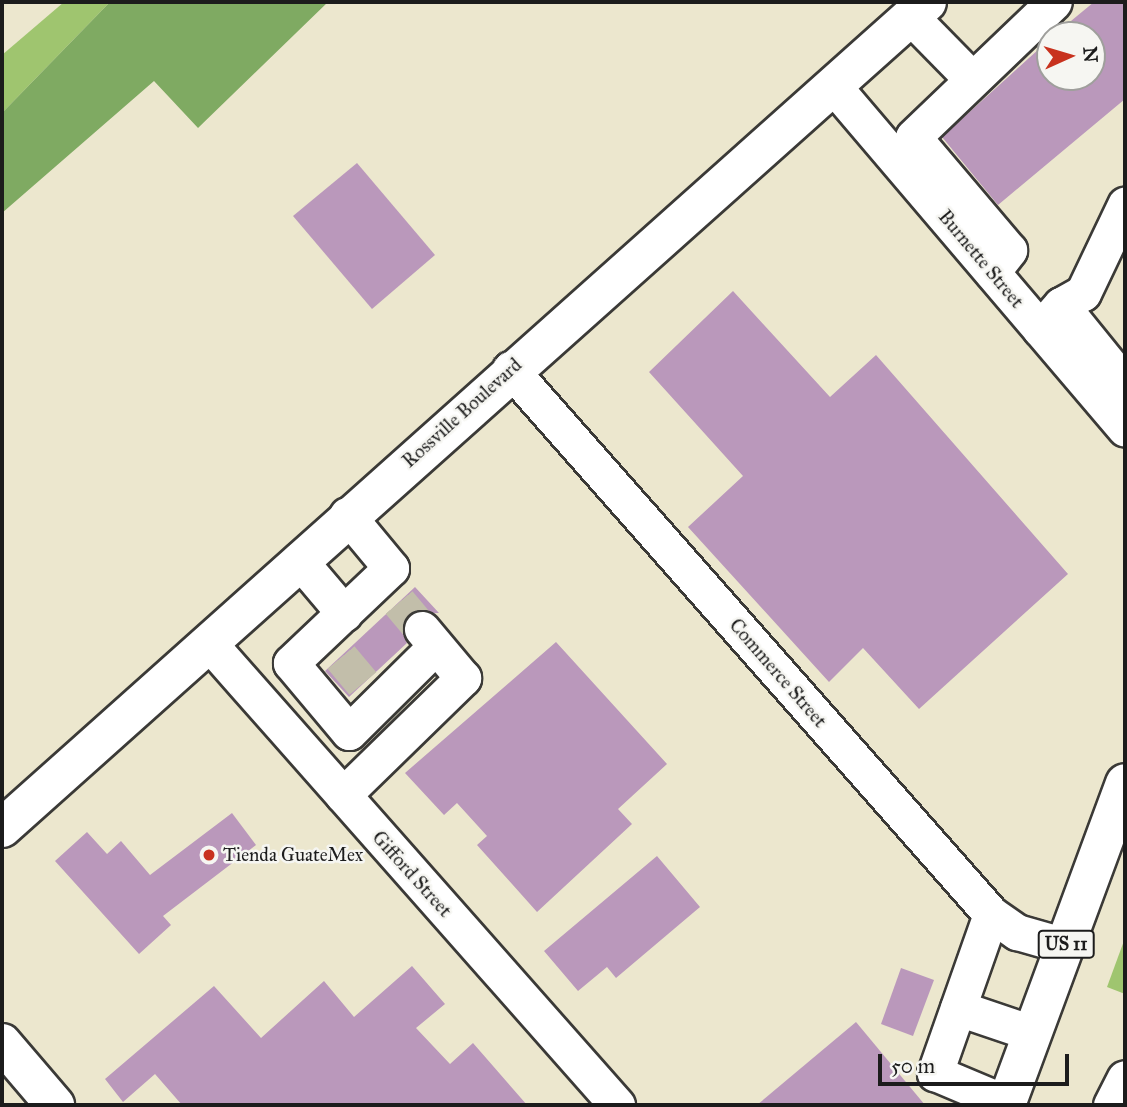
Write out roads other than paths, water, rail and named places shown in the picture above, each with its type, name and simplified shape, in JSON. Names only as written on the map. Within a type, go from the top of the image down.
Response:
[{"type":"main road","name":"Rossville Boulevard","points":[[2,828],[510,369],[836,89],[919,9]]},
{"type":"main road","name":"US 11","points":[[1006,1104],[1125,783]]},
{"type":"main road","points":[[2,1043],[55,1105]]},
{"type":"street","points":[[904,147],[970,77],[1051,3]]},
{"type":"street","points":[[919,9],[970,77]]},
{"type":"street","name":"Burnette Street","points":[[836,89],[904,147],[992,272],[1050,317],[1125,429]]},
{"type":"street","points":[[1125,205],[1083,293],[1050,317],[1125,384]]},
{"type":"street","name":"Commerce Street","points":[[510,369],[992,914],[1017,933],[1066,946]]},
{"type":"street","points":[[347,515],[391,568],[389,591],[336,634],[291,663],[370,769]]},
{"type":"street","points":[[299,560],[336,634]]},
{"type":"street","points":[[316,765],[346,734],[373,697],[405,676],[429,638],[463,678],[343,795]]},
{"type":"street","name":"Gifford Street","points":[[208,642],[617,1105]]},
{"type":"street","points":[[405,676],[434,707]]},
{"type":"street","points":[[267,709],[302,677]]},
{"type":"street","points":[[373,697],[402,738]]},
{"type":"street","points":[[992,914],[935,1073],[1006,1104]]},
{"type":"street","points":[[958,1008],[1032,1033]]},
{"type":"street","points":[[1111,1105],[1125,1078]]},
{"type":"tunnel","points":[[399,602],[422,629]]},
{"type":"tunnel","points":[[341,657],[363,683]]},
{"type":"place","name":"Tienda GuateMex","points":[[209,855]]}]
